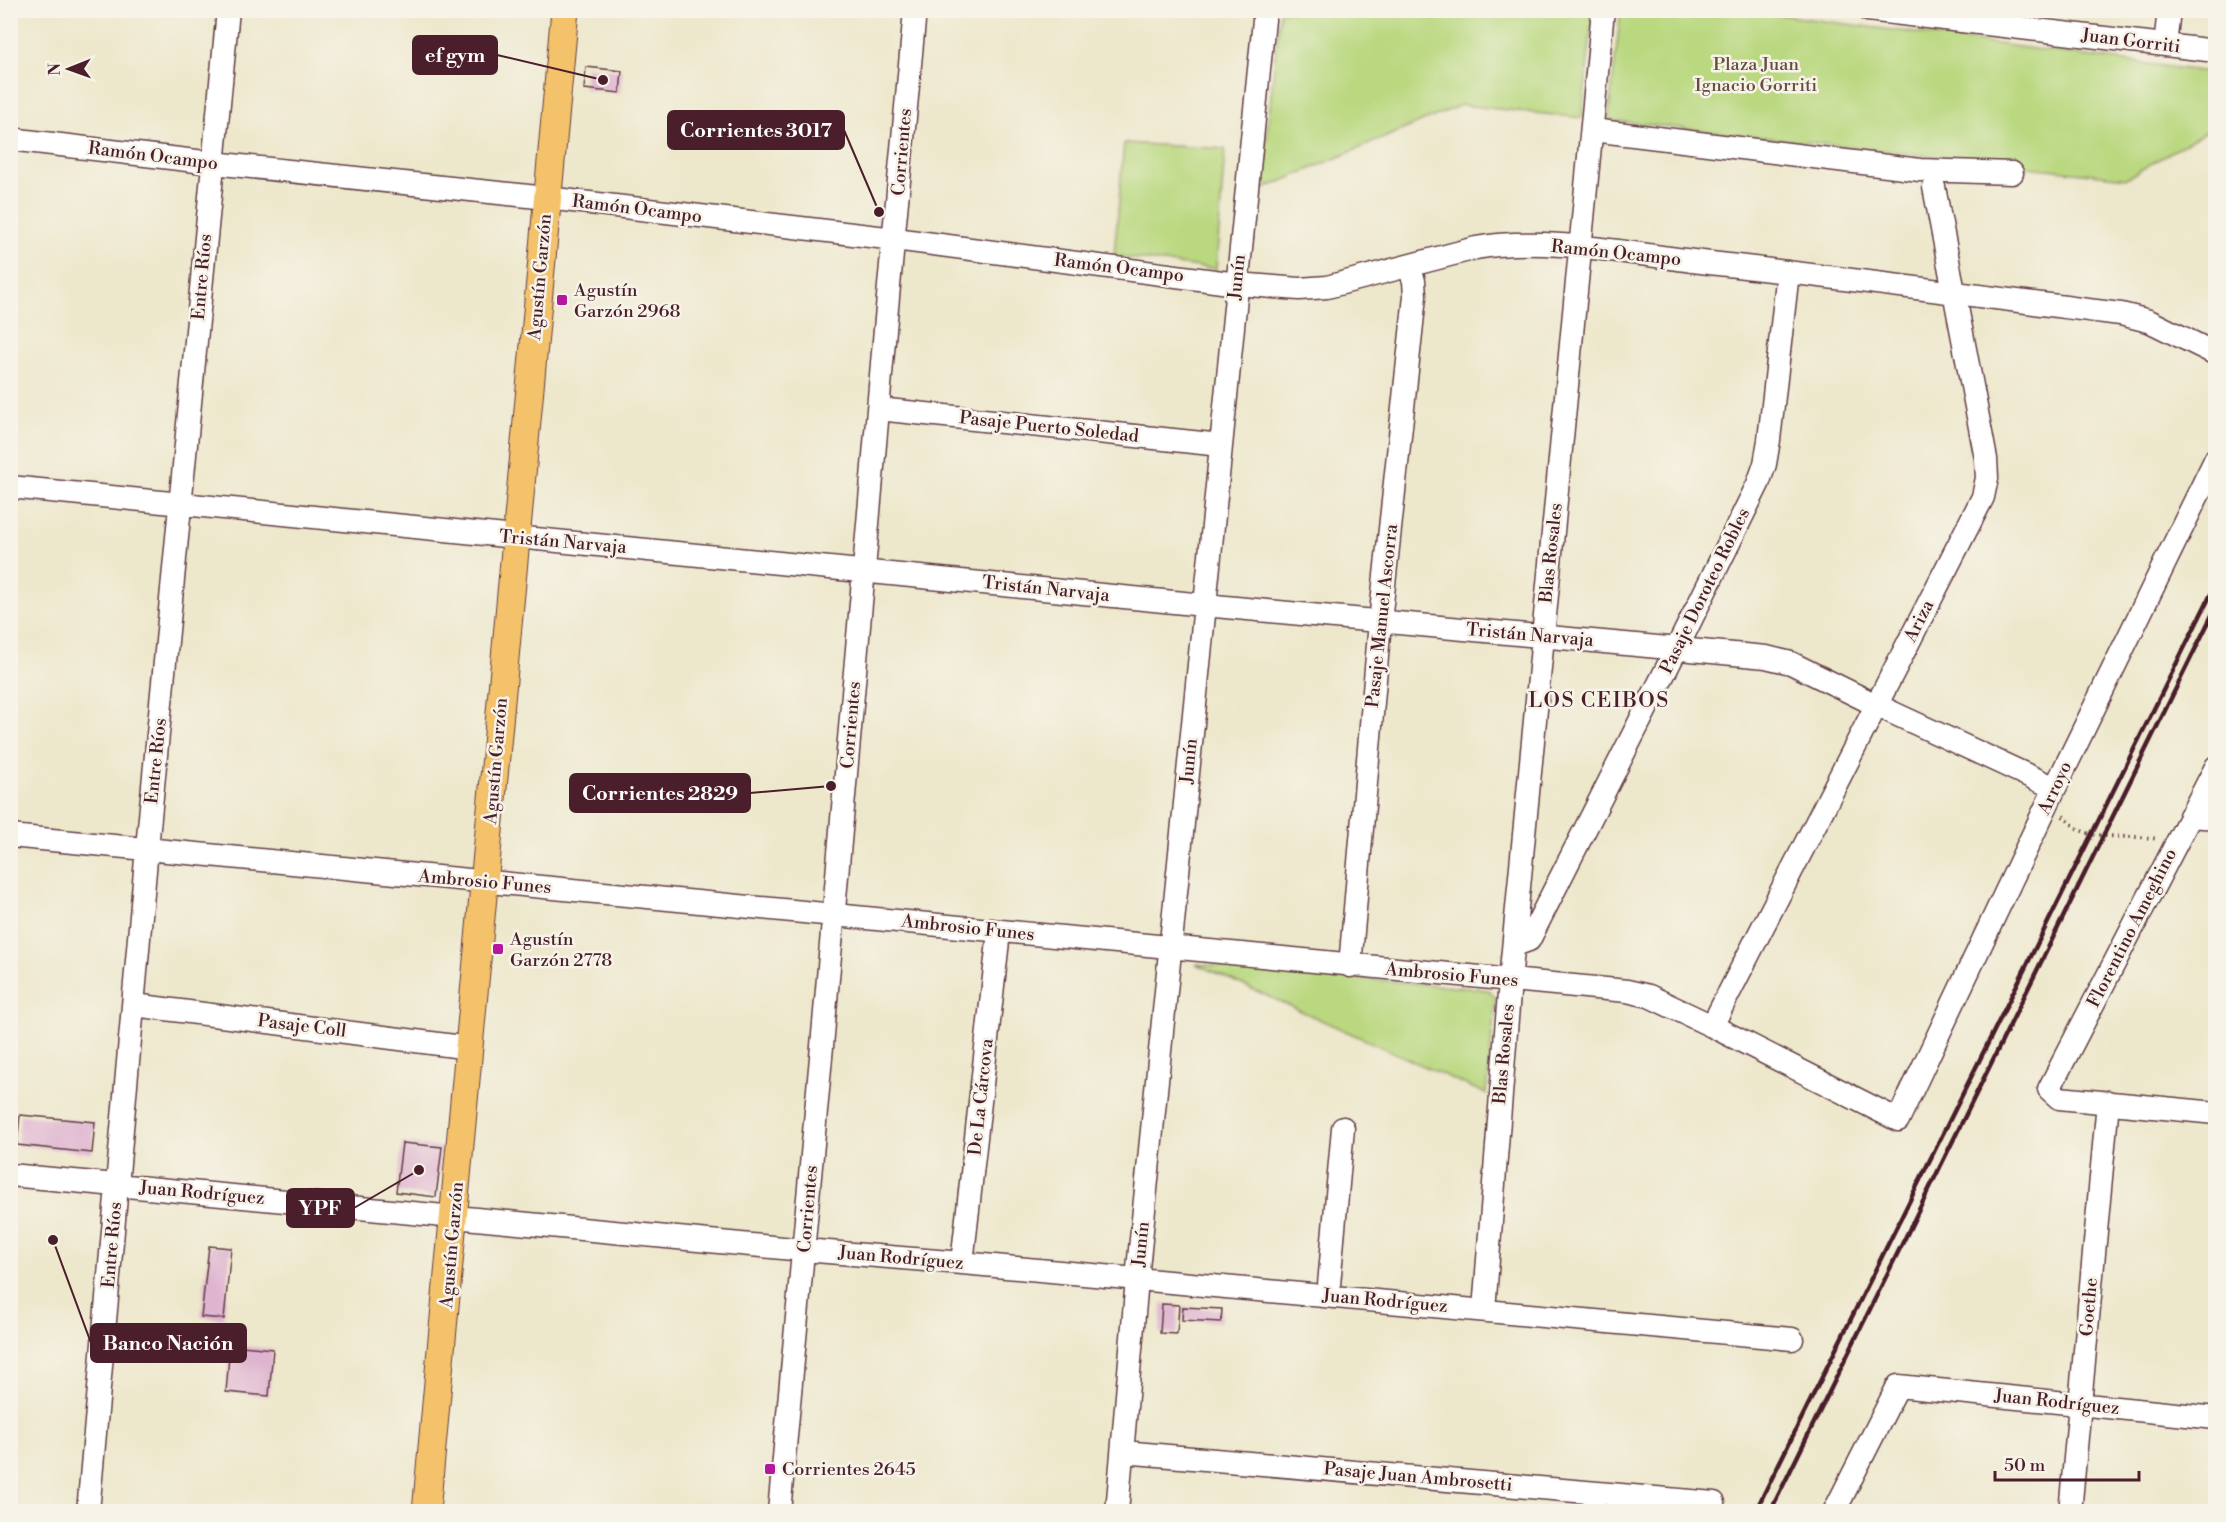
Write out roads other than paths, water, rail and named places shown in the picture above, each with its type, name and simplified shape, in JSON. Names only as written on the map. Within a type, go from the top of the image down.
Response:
[{"type":"main road","name":"Agustín Garzón","points":[[426,1512],[565,10]]},
{"type":"street","name":"Entre Ríos","points":[[88,1512],[147,848],[228,10]]},
{"type":"street","name":"Corrientes","points":[[779,1512],[915,10]]},
{"type":"street","name":"Junín","points":[[1117,1512],[1137,1279],[1265,10]]},
{"type":"street","name":"Blas Rosales","points":[[1484,1310],[1510,981],[1603,10]]},
{"type":"street","name":"Juan Gorriti","points":[[1868,10],[1946,15],[2216,51]]},
{"type":"street","points":[[2165,45],[2169,10]]},
{"type":"street","points":[[1592,130],[1920,170],[2012,173]]},
{"type":"street","name":"Ramón Ocampo","points":[[10,139],[213,164],[548,198],[895,239],[1237,284],[1316,289],[1498,244],[1580,248],[2121,314],[2149,321],[2216,354]]},
{"type":"street","name":"Ariza","points":[[1713,1026],[1983,497],[1987,478],[1986,459],[1934,187]]},
{"type":"street","name":"Pasaje Manuel Ascorra","points":[[1350,966],[1380,622],[1415,296],[1414,281],[1409,267]]},
{"type":"street","name":"Pasaje Doroteo Robles","points":[[1515,945],[1528,940],[1758,484],[1765,464],[1788,272]]},
{"type":"street","name":"Pasaje Puerto Soledad","points":[[878,409],[1221,445]]},
{"type":"street","name":"Arroyo","points":[[1898,1120],[2052,795],[2216,458]]},
{"type":"street","name":"Tristán Narvaja","points":[[10,487],[1204,605],[1766,657],[1791,663],[2052,795]]},
{"type":"street","name":"Florentino Ameghino","points":[[2108,1102],[2060,1098],[2049,1089],[2216,767]]},
{"type":"street","points":[[2190,816],[2216,818]]},
{"type":"street","name":"Ambrosio Funes","points":[[10,836],[1627,991],[1649,996],[1713,1026],[1898,1120]]},
{"type":"street","name":"De La Cárcova","points":[[962,1263],[999,932]]},
{"type":"street","name":"Pasaje Coll","points":[[134,1005],[470,1048]]},
{"type":"street","points":[[2108,1102],[2216,1113]]},
{"type":"street","name":"Goethe","points":[[2070,1512],[2108,1102]]},
{"type":"street","points":[[1328,1296],[1343,1128]]},
{"type":"street","name":"Juan Rodríguez","points":[[10,1175],[804,1250],[1792,1339]]},
{"type":"street","name":"Juan Rodríguez","points":[[1834,1512],[1898,1386],[2216,1418]]},
{"type":"street","name":"Pasaje Juan Ambrosetti","points":[[1123,1452],[1714,1503]]},
{"type":"railway","points":[[1755,1512],[2216,584]]},
{"type":"railway","points":[[1770,1512],[2216,607]]},
{"type":"place","name":"ef gym","points":[[603,80]]},
{"type":"place","name":"Corrientes 3017","points":[[879,212]]},
{"type":"place","name":"Agustín Garzón 2968","points":[[562,300]]},
{"type":"place","name":"Corrientes 2829","points":[[831,786]]},
{"type":"place","name":"Agustín Garzón 2778","points":[[498,949]]},
{"type":"place","name":"YPF","points":[[419,1170]]},
{"type":"place","name":"Banco Nación","points":[[53,1240]]},
{"type":"place","name":"Corrientes 2645","points":[[770,1469]]},
{"type":"district","name":"LOS CEIBOS","points":[[1599,701]]},
{"type":"park label","name":"Plaza Juan Ignacio Gorriti","points":[[1756,74]]}]
